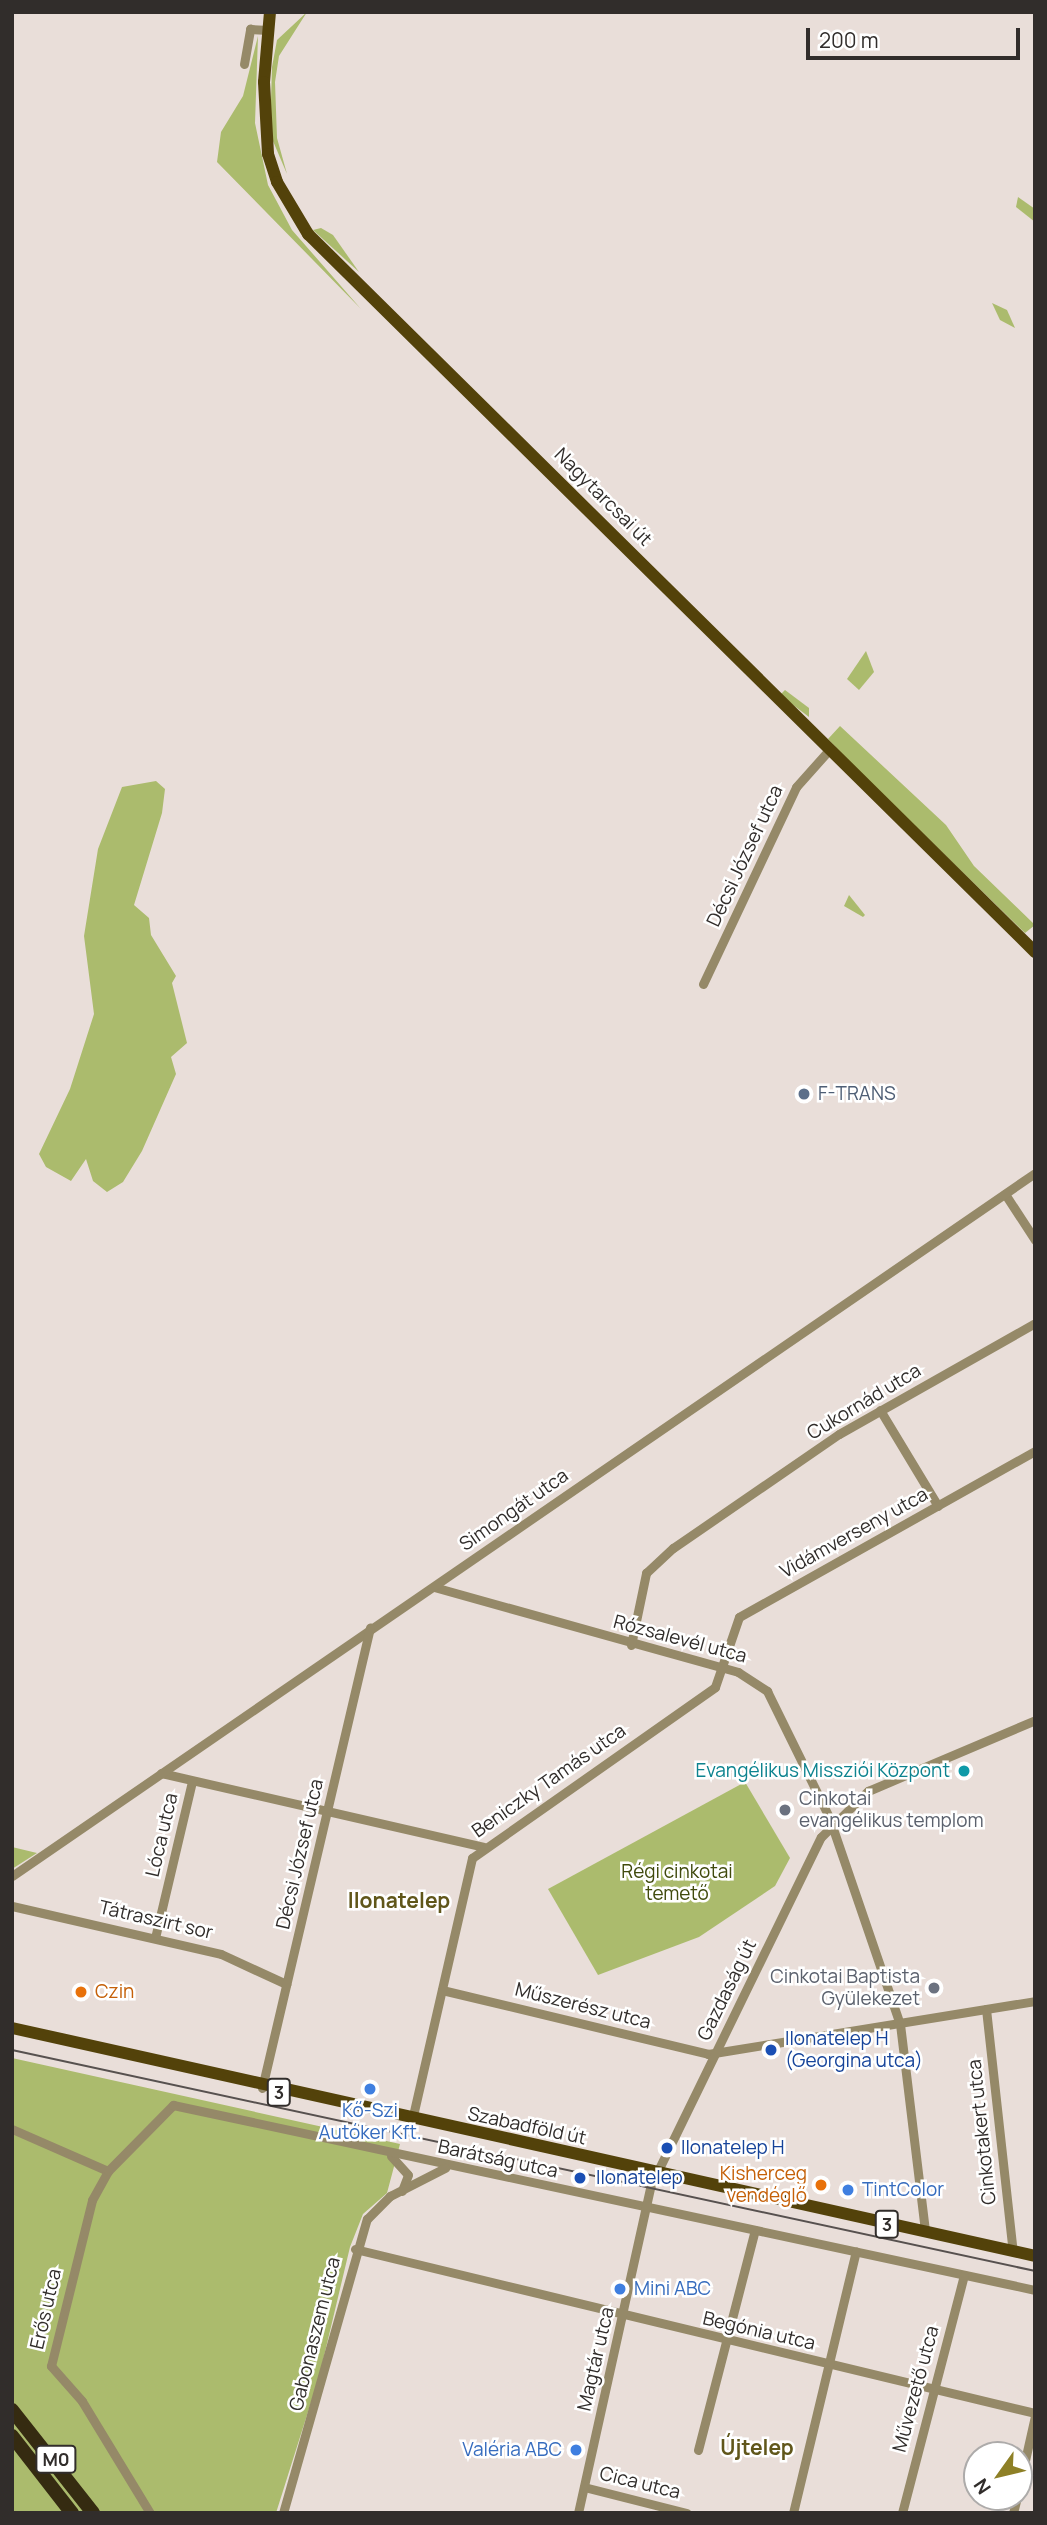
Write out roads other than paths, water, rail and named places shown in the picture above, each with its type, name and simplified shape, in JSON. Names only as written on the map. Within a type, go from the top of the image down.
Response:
[{"type":"highway","name":"M0","points":[[12,2410],[93,2513]]},
{"type":"highway","name":"M0","points":[[12,2436],[72,2513]]},
{"type":"main road","name":"Nagytarcsai út","points":[[270,12],[268,154],[308,233],[1035,952]]},
{"type":"main road","name":"Szabadföld út","points":[[12,2028],[262,2088],[1035,2256]]},
{"type":"street","points":[[244,64],[250,29],[268,30]]},
{"type":"street","name":"Décsi József utca","points":[[702,984],[796,787],[829,750]]},
{"type":"street","name":"Simongát utca","points":[[12,1876],[1035,1173]]},
{"type":"street","points":[[1005,1194],[1035,1240]]},
{"type":"street","name":"Cukornád utca","points":[[631,1644],[646,1573],[715,1518],[880,1410],[1035,1323]]},
{"type":"street","points":[[880,1410],[938,1506]]},
{"type":"street","name":"Vidámverseny utca","points":[[724,1671],[738,1618],[1035,1451]]},
{"type":"street","name":"Rózsalevél utca","points":[[434,1587],[756,1678],[767,1691],[830,1823],[900,2024],[925,2232]]},
{"type":"street","name":"Décsi József utca","points":[[262,2088],[370,1628]]},
{"type":"street","name":"Beniczky Tamás utca","points":[[412,2121],[472,1858],[715,1687],[724,1671]]},
{"type":"street","points":[[830,1823],[878,1786],[1035,1720]]},
{"type":"street","points":[[161,1773],[484,1847]]},
{"type":"street","name":"Lóca utca","points":[[155,1938],[192,1781]]},
{"type":"street","name":"Gazdaság út","points":[[657,2173],[830,1823]]},
{"type":"street","name":"Tátraszirt sor","points":[[12,1906],[221,1954],[286,1984]]},
{"type":"street","name":"Műszerész utca","points":[[442,1990],[716,2053]]},
{"type":"street","points":[[716,2053],[1035,2001]]},
{"type":"street","name":"Cinkotakert utca","points":[[986,2009],[1013,2252]]},
{"type":"street","name":"Barátság utca","points":[[162,2110],[185,2104],[387,2154],[1035,2290]]},
{"type":"street","name":"Erős utca","points":[[150,2513],[82,2400],[51,2366],[92,2200],[108,2171],[162,2110]]},
{"type":"street","points":[[12,2129],[108,2171]]},
{"type":"street","points":[[387,2154],[406,2167],[402,2190]]},
{"type":"street","name":"Gabonaszem utca","points":[[283,2513],[355,2249],[367,2219],[402,2190],[449,2166]]},
{"type":"street","name":"Magtár utca","points":[[578,2513],[657,2173]]},
{"type":"street","points":[[698,2449],[755,2230]]},
{"type":"street","name":"Begónia utca","points":[[355,2249],[623,2317],[1035,2415]]},
{"type":"street","points":[[793,2513],[856,2251]]},
{"type":"street","name":"Művezető utca","points":[[902,2513],[964,2275]]},
{"type":"street","points":[[1029,2441],[1035,2415]]},
{"type":"street","name":"Cica utca","points":[[584,2487],[687,2513]]},
{"type":"tram line","points":[[12,2050],[1035,2271]]},
{"type":"place","name":"F-TRANS","points":[[804,1094]]},
{"type":"place","name":"Evangélikus Missziói Központ","points":[[964,1771]]},
{"type":"place","name":"Cinkotai evangélikus templom","points":[[785,1810]]},
{"type":"place","name":"Cinkotai Baptista Gyülekezet","points":[[934,1988]]},
{"type":"place","name":"Czin","points":[[81,1992]]},
{"type":"place","name":"Ilonatelep H (Georgina utca)","points":[[771,2050]]},
{"type":"place","name":"Kő-Szi Autóker Kft.","points":[[370,2089]]},
{"type":"place","name":"Ilonatelep H","points":[[667,2148]]},
{"type":"place","name":"Ilonatelep","points":[[580,2178]]},
{"type":"place","name":"Kisherceg vendéglő","points":[[821,2185]]},
{"type":"place","name":"TintColor","points":[[848,2190]]},
{"type":"place","name":"Mini ABC","points":[[620,2289]]},
{"type":"place","name":"Valéria ABC","points":[[576,2450]]},
{"type":"district","name":"Ilonatelep","points":[[399,1900]]},
{"type":"district","name":"Újtelep","points":[[757,2447]]},
{"type":"park label","name":"Régi cinkotai temető","points":[[677,1883]]}]
